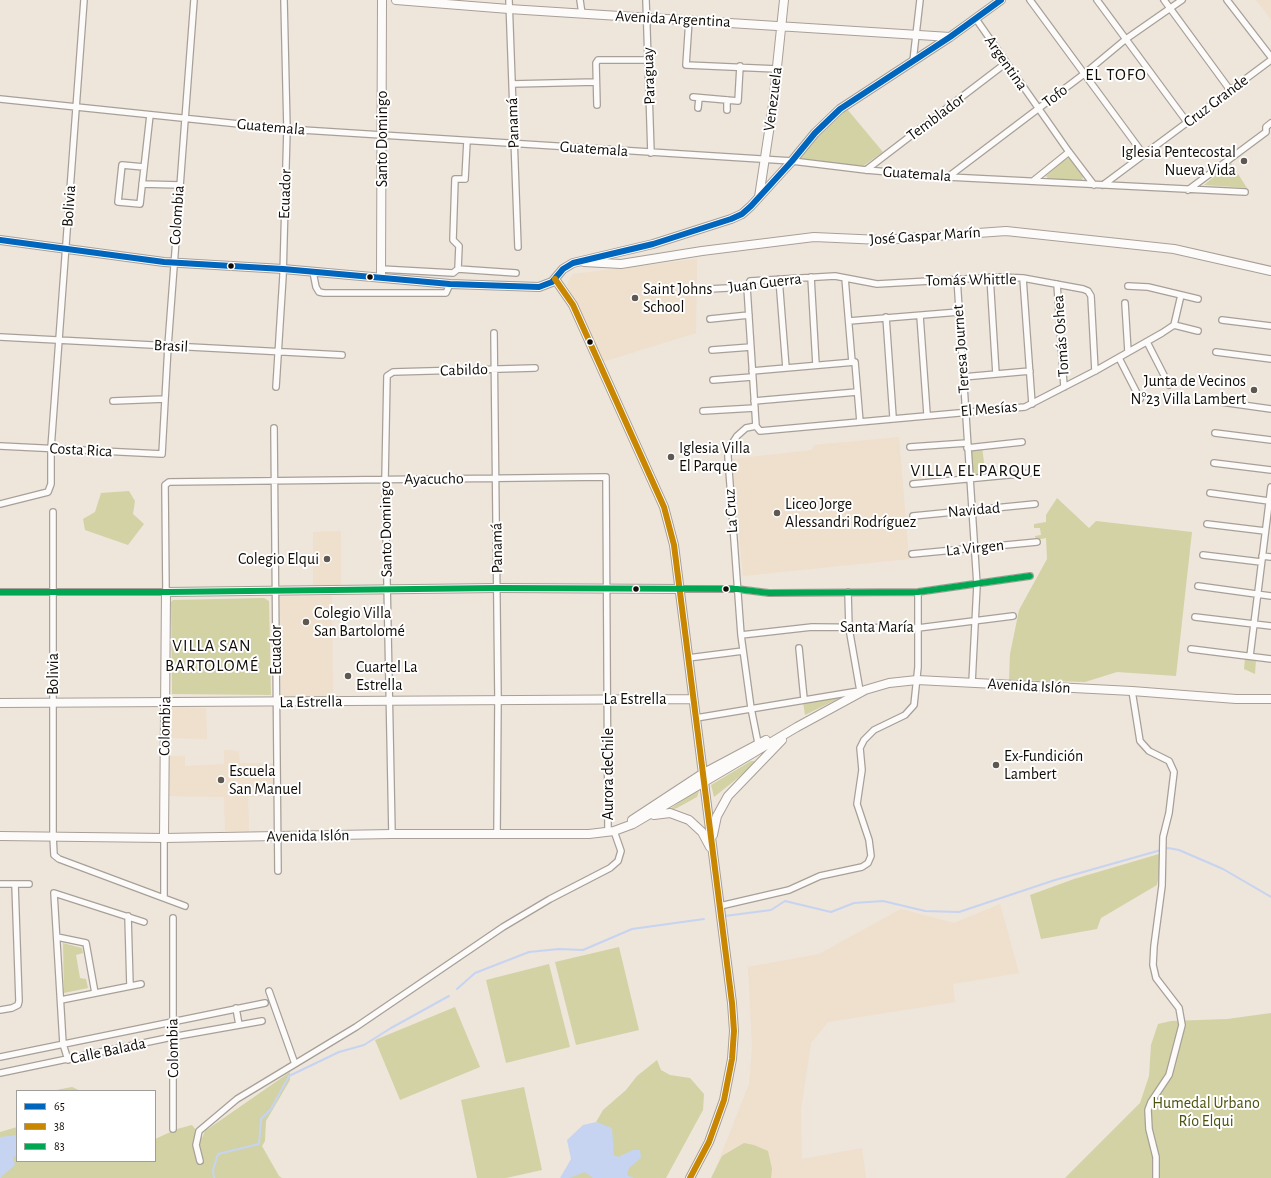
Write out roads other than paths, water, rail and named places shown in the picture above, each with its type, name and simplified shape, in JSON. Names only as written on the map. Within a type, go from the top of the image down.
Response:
[{"type":"main road","name":"Santo Domingo","points":[[381,273],[382,0]]},
{"type":"main road","name":"Avenida Argentina","points":[[396,0],[582,14],[950,37]]},
{"type":"main road","name":"Venezuela","points":[[758,198],[765,159],[777,69],[784,0]]},
{"type":"main road","points":[[0,240],[174,263],[313,272],[381,273],[450,284],[534,288],[544,286],[555,279],[563,269],[579,260],[627,251],[731,219],[747,210],[792,161],[815,133],[840,110],[950,37],[1001,0]]},
{"type":"main road","name":"José Gaspar Marín","points":[[579,260],[599,264],[621,264],[702,251],[814,237],[877,240],[1006,231],[1174,249],[1271,271]]},
{"type":"main road","points":[[555,279],[573,304],[664,508],[674,545],[733,1017],[732,1058],[728,1086],[720,1114],[709,1142],[690,1178]]},
{"type":"main road","points":[[166,592],[498,588],[607,590],[679,588]]},
{"type":"main road","name":"Colombia","points":[[164,838],[166,592]]},
{"type":"main road","name":"Avenida Islón","points":[[613,831],[760,745],[863,691],[889,683],[917,680],[1271,699]]},
{"type":"main road","name":"La Estrella","points":[[0,703],[53,704],[498,699],[694,699]]},
{"type":"main road","points":[[713,850],[715,822],[728,796],[796,727]]},
{"type":"main road","name":"Avenida Islón","points":[[0,836],[164,838],[392,834],[589,834],[613,831],[633,824],[648,816],[703,778]]},
{"type":"main road","points":[[648,816],[670,813],[689,820],[702,832],[713,850]]},
{"type":"street","name":"Bolivia","points":[[0,504],[48,492],[51,484],[51,448],[84,0]]},
{"type":"street","name":"Colombia","points":[[162,454],[168,346],[194,0]]},
{"type":"street","name":"Ecuador","points":[[276,387],[283,269],[287,129],[284,0]]},
{"type":"street","name":"Panamá","points":[[509,0],[518,247]]},
{"type":"street","points":[[580,0],[582,14]]},
{"type":"street","name":"Paraguay","points":[[646,0],[651,153]]},
{"type":"street","points":[[913,61],[920,0]]},
{"type":"street","points":[[1030,0],[1144,155]]},
{"type":"street","points":[[1097,0],[1187,122]]},
{"type":"street","points":[[1164,0],[1230,90]]},
{"type":"street","name":"Tofo","points":[[948,177],[1084,74],[1126,40],[1182,0]]},
{"type":"street","points":[[1227,0],[1271,59]]},
{"type":"street","name":"Argentina","points":[[976,19],[1069,152],[1094,185]]},
{"type":"street","points":[[689,20],[686,65],[740,66],[777,69]]},
{"type":"street","name":"Cruz Grande","points":[[1103,186],[1271,59]]},
{"type":"street","points":[[597,105],[596,64],[598,60],[648,60]]},
{"type":"street","name":"Temblador","points":[[866,170],[1006,63]]},
{"type":"street","points":[[698,108],[696,98],[738,101],[740,66]]},
{"type":"street","points":[[512,84],[596,82]]},
{"type":"street","name":"Guatemala","points":[[0,99],[287,129],[765,159],[948,177],[1245,192]]},
{"type":"street","points":[[727,100],[727,110]]},
{"type":"street","points":[[144,167],[122,165],[118,202],[140,204],[150,115]]},
{"type":"street","points":[[1188,190],[1266,132],[1266,127],[1271,123]]},
{"type":"street","points":[[458,269],[459,246],[453,240],[455,179],[465,179],[466,141]]},
{"type":"street","points":[[1033,181],[1069,152]]},
{"type":"street","points":[[142,184],[180,185]]},
{"type":"street","points":[[381,273],[453,273],[458,269],[516,273]]},
{"type":"street","points":[[313,272],[316,287],[319,292],[324,293],[446,293],[450,284]]},
{"type":"street","name":"Juan Guerra","points":[[709,289],[747,287],[750,281],[835,276],[845,278]]},
{"type":"street","points":[[811,277],[816,365]]},
{"type":"street","points":[[990,277],[996,374]]},
{"type":"street","points":[[845,278],[860,422]]},
{"type":"street","name":"Tomás Whittle","points":[[845,278],[877,284],[956,278],[1023,278],[1083,289],[1088,291],[1091,296],[1095,371]]},
{"type":"street","name":"Teresa Journet","points":[[956,278],[967,446],[976,549],[977,585],[972,683]]},
{"type":"street","points":[[1023,278],[1032,404]]},
{"type":"street","points":[[779,280],[786,368]]},
{"type":"street","name":"Tomás Oshea","points":[[1057,284],[1064,387]]},
{"type":"street","points":[[1128,286],[1148,288],[1198,299]]},
{"type":"street","points":[[747,287],[756,426]]},
{"type":"street","points":[[1181,295],[1174,325],[1198,331]]},
{"type":"street","points":[[1125,302],[1128,352]]},
{"type":"street","points":[[849,321],[959,312]]},
{"type":"street","points":[[710,319],[749,315]]},
{"type":"street","points":[[920,316],[927,414]]},
{"type":"street","points":[[886,317],[893,417]]},
{"type":"street","points":[[1222,320],[1271,326]]},
{"type":"street","name":"El Mesías","points":[[756,426],[760,431],[860,422],[893,417],[1025,407],[1119,358],[1174,325]]},
{"type":"street","name":"Panamá","points":[[494,333],[498,588],[497,834]]},
{"type":"street","name":"Brasil","points":[[0,337],[342,355]]},
{"type":"street","points":[[1146,342],[1169,385]]},
{"type":"street","points":[[712,350],[751,347]]},
{"type":"street","points":[[1216,352],[1271,359]]},
{"type":"street","points":[[1119,358],[1140,399]]},
{"type":"street","points":[[713,380],[786,368],[854,362]]},
{"type":"street","name":"Cabildo","points":[[393,372],[535,368]]},
{"type":"street","points":[[963,377],[1030,371]]},
{"type":"street","name":"Santo Domingo","points":[[392,834],[388,700],[385,480],[387,376],[393,372]]},
{"type":"street","points":[[754,401],[858,392]]},
{"type":"street","points":[[113,401],[165,400]]},
{"type":"street","points":[[1221,402],[1271,409]]},
{"type":"street","points":[[703,411],[755,408]]},
{"type":"street","name":"La Cruz","points":[[756,426],[746,428],[737,436],[728,450],[741,635],[751,708],[760,745]]},
{"type":"street","name":"Ecuador","points":[[274,428],[278,871]]},
{"type":"street","points":[[1215,433],[1271,440]]},
{"type":"street","points":[[910,447],[967,446],[1022,442]]},
{"type":"street","name":"Costa Rica","points":[[0,446],[162,454]]},
{"type":"street","points":[[1214,463],[1271,470]]},
{"type":"street","points":[[913,484],[970,480],[1030,473]]},
{"type":"street","name":"Ayacucho","points":[[167,483],[606,477]]},
{"type":"street","name":"Aurora deChile","points":[[295,1064],[356,1027],[503,927],[550,899],[610,868],[618,861],[621,851],[613,831],[607,699],[606,477]]},
{"type":"street","name":"Colombia","points":[[166,592],[167,483]]},
{"type":"street","points":[[1250,656],[1271,487]]},
{"type":"street","points":[[1210,493],[1269,501]]},
{"type":"street","name":"Navidad","points":[[913,516],[1035,504]]},
{"type":"street","name":"Bolivia","points":[[53,512],[52,592],[54,855],[59,859],[186,906]]},
{"type":"street","points":[[1207,524],[1265,531]]},
{"type":"street","name":"La Virgen","points":[[912,554],[1037,542]]},
{"type":"street","points":[[1203,555],[1262,559],[1271,557]]},
{"type":"street","points":[[679,588],[737,589],[770,593],[918,592],[977,585],[985,582],[1030,576]]},
{"type":"street","points":[[1198,586],[1271,596]]},
{"type":"street","points":[[0,592],[166,592]]},
{"type":"street","points":[[696,718],[804,699],[863,691],[849,628],[848,592]]},
{"type":"street","points":[[720,906],[789,890],[820,876],[862,867],[868,863],[871,856],[869,840],[857,804],[862,770],[860,748],[864,740],[874,730],[912,710],[916,699],[917,680],[918,592]]},
{"type":"street","name":"Santa María","points":[[741,635],[812,627],[918,628],[1013,616]]},
{"type":"street","points":[[1195,617],[1271,626]]},
{"type":"street","points":[[799,648],[804,699]]},
{"type":"street","points":[[1191,649],[1271,659]]},
{"type":"street","points":[[688,658],[743,652]]},
{"type":"street","points":[[1132,691],[1140,741],[1149,751],[1169,761],[1174,769],[1172,795],[1162,849],[1162,886],[1154,946],[1154,970],[1158,982],[1179,1008],[1182,1021],[1169,1075],[1151,1102],[1148,1110],[1149,1129],[1156,1157],[1156,1178]]},
{"type":"street","name":"Colombia","points":[[164,838],[164,897]]},
{"type":"street","points":[[0,884],[29,884]]},
{"type":"street","points":[[0,1010],[18,1006],[19,1001],[15,884]]},
{"type":"street","points":[[68,1060],[64,1044],[54,893],[144,922]]},
{"type":"street","points":[[128,916],[130,986]]},
{"type":"street","name":"Colombia","points":[[173,918],[173,1130]]},
{"type":"street","points":[[57,937],[86,943],[95,993]]},
{"type":"street","points":[[61,1000],[141,984]]},
{"type":"street","points":[[200,1161],[196,1145],[199,1131],[237,1099],[295,1064],[269,991]]},
{"type":"street","name":"Calle Balada","points":[[0,1057],[266,1003]]},
{"type":"street","points":[[236,1008],[239,1025]]},
{"type":"street","name":"Calle Balada","points":[[0,1073],[68,1060],[172,1037],[262,1021]]},
{"type":"water","points":[[596,1122],[612,1128],[614,1155],[618,1157],[633,1150],[640,1150],[641,1158],[629,1168],[627,1175],[634,1178],[593,1178],[585,1172],[569,1178],[560,1178],[571,1159],[567,1140],[583,1125]]},
{"type":"water","points":[[16,1135],[16,1155],[13,1158],[15,1165],[0,1178],[0,1137]]},
{"type":"waterway","points":[[725,916],[771,910],[785,901],[831,912],[854,903],[883,901],[925,911],[959,912],[1055,880],[1168,848],[1179,850],[1223,869],[1271,897]]},
{"type":"waterway","points":[[457,989],[475,973],[529,952],[559,949],[583,950],[632,929],[704,919]]},
{"type":"waterway","points":[[214,1178],[213,1170],[218,1154],[259,1144],[261,1119],[271,1109],[289,1076],[339,1052],[364,1045],[391,1028],[449,996]]},
{"type":"place","name":"Iglesia Pentecostal Nueva Vida","points":[[1244,161]]},
{"type":"place","name":"Saint Johns School","points":[[635,298]]},
{"type":"place","name":"Junta de Vecinos N°23 Villa Lambert","points":[[1254,390]]},
{"type":"place","name":"Iglesia Villa El Parque","points":[[671,457]]},
{"type":"place","name":"Liceo Jorge Alessandri Rodríguez","points":[[777,513]]},
{"type":"place","name":"Colegio Elqui","points":[[327,559]]},
{"type":"place","name":"Colegio Villa San Bartolomé","points":[[306,622]]},
{"type":"place","name":"Cuartel La Estrella","points":[[348,676]]},
{"type":"place","name":"Ex-Fundición Lambert","points":[[996,765]]},
{"type":"place","name":"Escuela San Manuel","points":[[221,780]]},
{"type":"district","name":"EL TOFO","points":[[1116,75]]},
{"type":"district","name":"VILLA EL PARQUE","points":[[976,471]]},
{"type":"district","name":"VILLA SAN BARTOLOMÉ","points":[[212,656]]},
{"type":"park label","name":"Humedal Urbano Río Elqui","points":[[1206,1112]]}]
